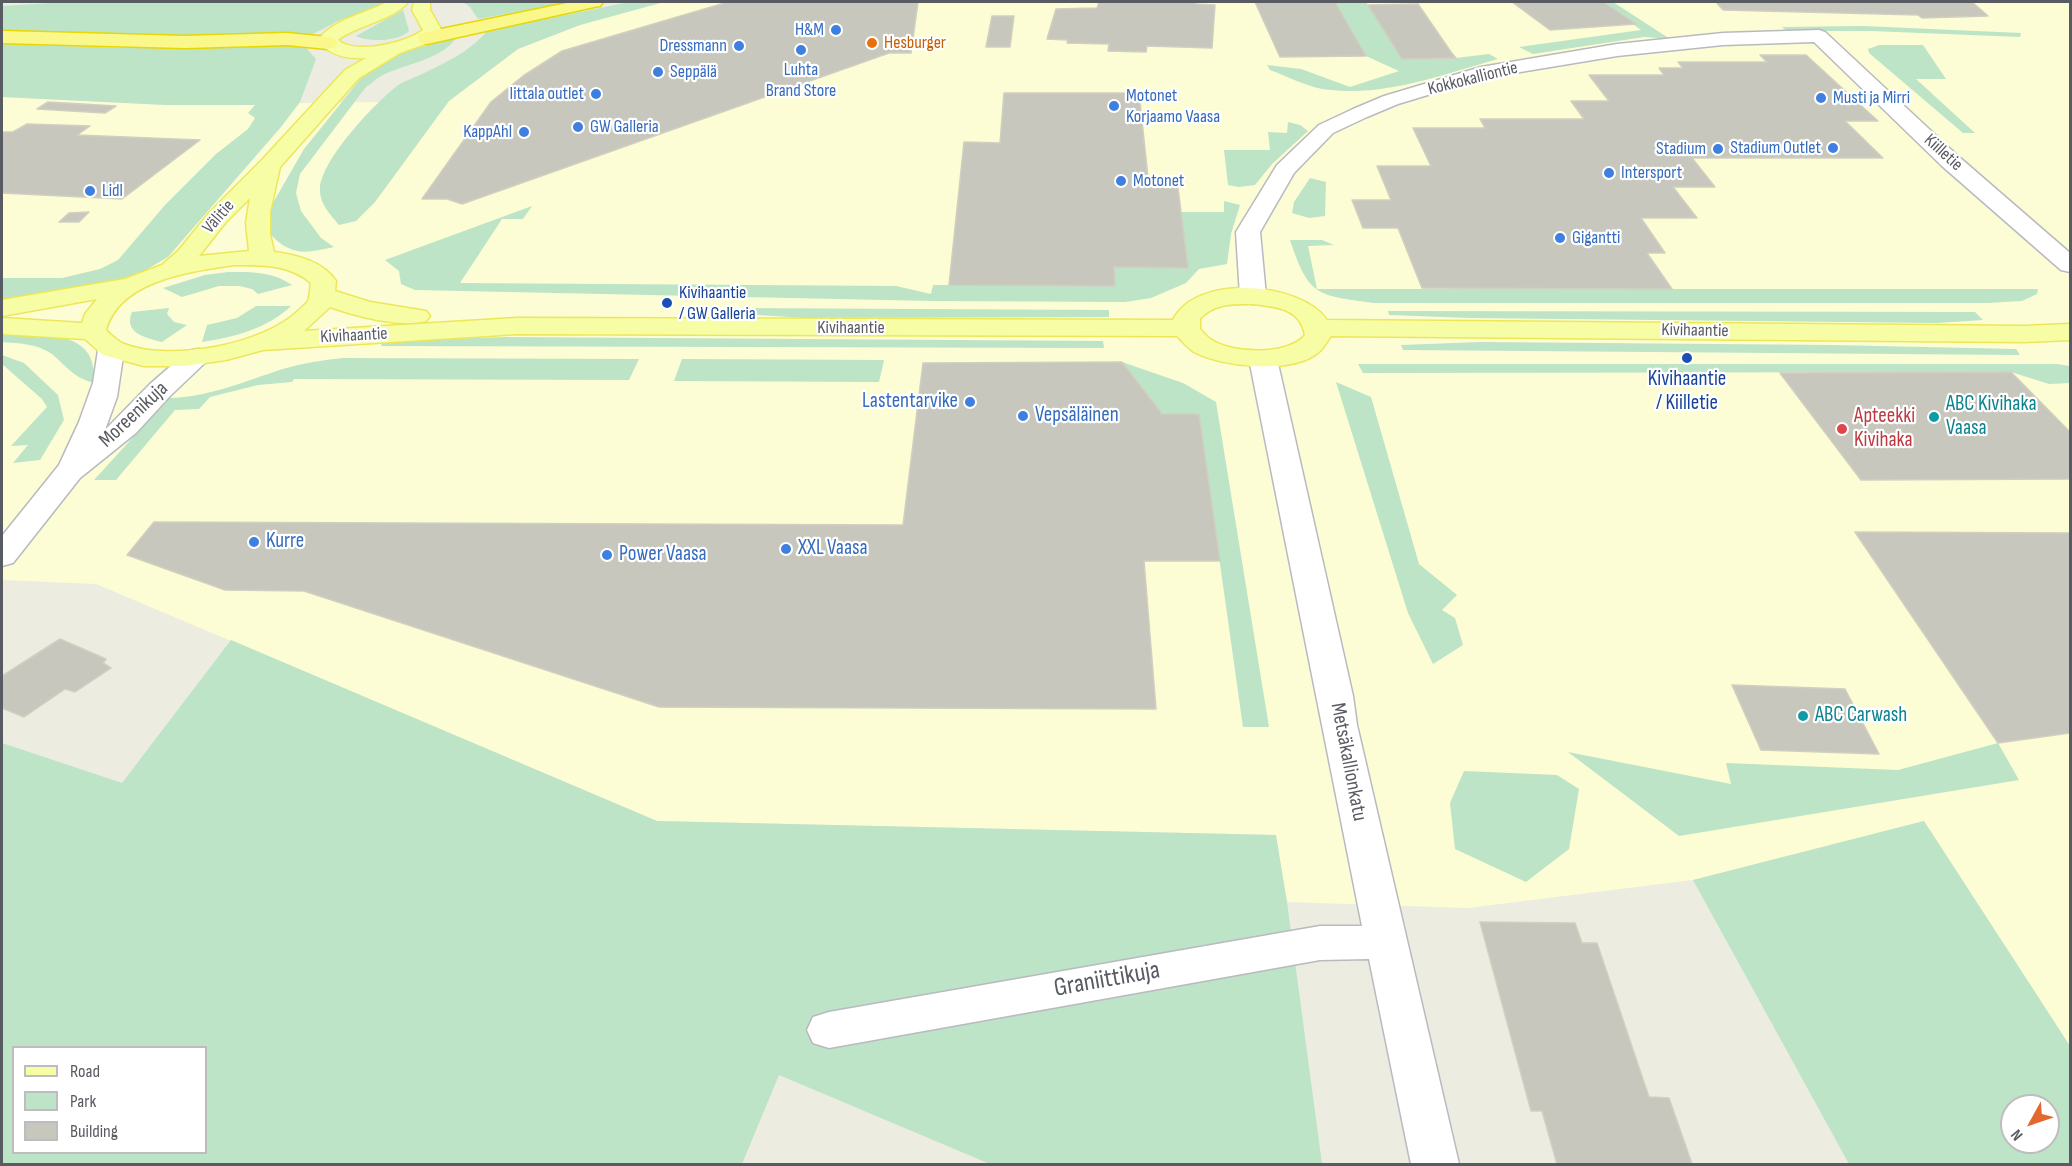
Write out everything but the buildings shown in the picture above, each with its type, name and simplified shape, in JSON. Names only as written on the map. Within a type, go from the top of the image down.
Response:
[{"type":"highway","points":[[427,38],[594,2]]},
{"type":"highway","points":[[2,37],[174,42],[287,39],[330,56]]},
{"type":"main road","points":[[399,2],[337,31],[330,56],[355,51],[393,50],[427,38],[433,31],[421,10],[422,2]]},
{"type":"main road","name":"Välitie","points":[[171,270],[352,74],[393,50]]},
{"type":"main road","name":"Välitie","points":[[316,114],[330,56]]},
{"type":"main road","name":"Välitie","points":[[263,258],[257,237],[258,210],[269,166]]},
{"type":"main road","points":[[2,308],[136,283],[202,262],[263,258],[289,261],[312,269],[324,280],[325,296],[314,312],[293,328],[263,342],[198,357],[164,359],[135,357],[102,341],[2,326]]},
{"type":"main road","points":[[102,341],[93,320],[101,307],[136,283]]},
{"type":"main road","name":"Kivihaantie","points":[[325,296],[346,306],[374,312],[517,326]]},
{"type":"main road","points":[[1253,296],[1289,303],[1309,314],[1318,328],[1318,337],[1311,346],[1290,355],[1263,359],[1231,356],[1203,347],[1191,338],[1185,328],[1186,317],[1196,308],[1211,301],[1253,296]]},
{"type":"main road","name":"Kivihaantie","points":[[263,342],[517,326],[1185,328]]},
{"type":"main road","name":"Kivihaantie","points":[[1318,328],[2024,334],[2070,332]]},
{"type":"street","name":"Kiilletie","points":[[1819,36],[1950,161],[2070,265]]},
{"type":"street","name":"Kokkokalliontie","points":[[1253,296],[1248,232],[1285,170],[1326,129],[1360,113],[1391,100],[1481,73],[1605,52],[1723,39],[1819,36]]},
{"type":"street","name":"Moreenikuja","points":[[2,556],[69,472],[102,407],[109,375],[102,341]]},
{"type":"street","name":"Moreenikuja","points":[[69,472],[126,427],[160,390],[198,357]]},
{"type":"street","name":"Metsäkallionkatu","points":[[1263,359],[1435,1164]]},
{"type":"street","name":"Graniittikuja","points":[[829,1030],[1320,942],[1386,942]]},
{"type":"shaded area","points":[[664,2],[2070,2],[2070,1046],[1924,821],[1693,880],[1468,908],[1287,902],[1275,835],[657,821],[96,584],[2,580],[2,97],[166,105],[449,101],[518,49],[580,25]]},
{"type":"green space","points":[[68,2],[383,2],[375,8],[340,20],[311,35],[133,37],[2,33],[2,6]]},
{"type":"green space","points":[[463,2],[572,2],[478,19],[470,7]]},
{"type":"green space","points":[[629,2],[664,2],[580,25],[518,49],[449,101],[375,202],[356,221],[339,225],[329,212],[321,199],[320,188],[330,162],[363,119],[397,86],[457,56],[487,31]]},
{"type":"green space","points":[[1335,2],[1366,2],[1403,59],[1456,58],[1489,54],[1498,59],[1416,82],[1374,90],[1331,90],[1300,82],[1270,70],[1267,65],[1301,69],[1350,87],[1399,71],[1366,56]]},
{"type":"green space","points":[[1603,2],[1613,2],[1670,39],[1644,37],[1533,54],[1519,47],[1641,30]]},
{"type":"green space","points":[[403,10],[409,31],[404,35],[383,40],[356,36]]},
{"type":"green space","points":[[1864,26],[2021,33],[2020,37],[1871,31],[1787,31],[1782,27]]},
{"type":"green space","points":[[456,38],[432,57],[381,76],[366,87],[300,174],[296,193],[301,211],[321,238],[334,247],[307,252],[293,250],[285,247],[270,234],[270,208],[304,149],[371,66],[393,54]]},
{"type":"green space","points":[[2,44],[127,48],[277,44],[306,48],[316,59],[300,102],[168,257],[139,274],[118,281],[33,298],[2,301],[2,278],[62,278],[100,269],[118,260],[165,205],[216,154],[248,129],[255,118],[248,113],[255,105],[166,105],[2,97]]},
{"type":"green space","points":[[1879,45],[1923,45],[1946,79],[1916,79],[1975,133],[1963,133],[1869,53],[1868,49]]},
{"type":"green space","points":[[1288,122],[1300,125],[1308,131],[1272,164],[1255,185],[1239,187],[1228,185],[1224,150],[1270,150],[1268,132],[1287,133]]},
{"type":"green space","points":[[1310,178],[1326,182],[1325,216],[1309,218],[1292,213],[1294,202]]},
{"type":"green space","points":[[1224,201],[1240,205],[1231,234],[1227,264],[1199,269],[1186,283],[1151,298],[1125,302],[932,301],[415,290],[401,284],[399,271],[385,260],[532,206],[523,219],[502,219],[460,283],[896,286],[931,294],[933,285],[1114,286],[1114,267],[1188,268],[1180,212],[1224,212]]},
{"type":"green space","points":[[1290,240],[1322,240],[1334,245],[1308,246],[1317,289],[2038,289],[2037,294],[2022,301],[1988,303],[1373,303],[1339,298],[1318,290],[1310,283],[1303,273]]},
{"type":"green space","points":[[253,272],[269,275],[292,285],[258,294],[252,289],[239,286],[219,286],[182,297],[163,288],[205,275]]},
{"type":"green space","points":[[256,306],[291,306],[271,321],[250,331],[202,342],[207,325],[237,318]]},
{"type":"green space","points":[[169,308],[167,314],[174,322],[187,325],[162,342],[149,339],[133,330],[130,319],[132,312]]},
{"type":"green space","points":[[731,308],[1109,310],[1109,317],[803,318],[728,313]]},
{"type":"green space","points":[[1388,311],[1975,312],[1983,320],[1937,323],[1470,318],[1389,315]]},
{"type":"green space","points":[[2,335],[49,336],[73,341],[89,355],[93,365],[94,383],[76,375],[52,354],[41,348],[2,342]]},
{"type":"green space","points":[[505,337],[1103,341],[1104,348],[381,346],[383,341]]},
{"type":"green space","points":[[1481,342],[2016,349],[2020,355],[1403,350],[1401,345]]},
{"type":"green space","points":[[2,355],[24,363],[58,395],[64,420],[40,460],[13,463],[28,445],[11,446],[47,407],[42,399],[2,364]]},
{"type":"green space","points":[[343,358],[639,359],[629,380],[294,379],[292,382],[258,385],[210,397],[199,409],[175,410],[116,480],[94,480],[169,398],[213,392],[290,367]]},
{"type":"green space","points":[[682,359],[884,360],[879,382],[674,381]]},
{"type":"green space","points":[[1122,362],[1183,383],[1216,402],[1269,727],[1243,727],[1199,415],[1162,414]]},
{"type":"green space","points":[[1358,364],[2057,364],[2070,366],[2070,383],[2049,384],[2011,372],[1363,373]]},
{"type":"green space","points":[[1336,382],[1371,397],[1419,564],[1457,595],[1442,610],[1455,618],[1463,645],[1433,664],[1408,613]]},
{"type":"green space","points":[[231,640],[657,821],[1276,835],[1322,1164],[990,1164],[779,1075],[742,1164],[2,1164],[2,743],[122,783]]},
{"type":"green space","points":[[1998,743],[2019,780],[1679,836],[1568,752],[1731,784],[1726,763],[1898,770]]},
{"type":"green space","points":[[1464,771],[1557,775],[1579,789],[1569,849],[1526,882],[1455,849],[1450,803]]},
{"type":"green space","points":[[1924,821],[2070,1046],[2070,1164],[1849,1164],[1693,880]]},
{"type":"place","name":"H&M","points":[[836,30]]},
{"type":"place","name":"Hesburger","points":[[872,43]]},
{"type":"place","name":"Dressmann","points":[[739,46]]},
{"type":"place","name":"Luhta Brand Store","points":[[801,50]]},
{"type":"place","name":"Seppälä","points":[[658,72]]},
{"type":"place","name":"Iittala outlet","points":[[596,94]]},
{"type":"place","name":"Musti ja Mirri","points":[[1821,98]]},
{"type":"place","name":"Motonet Korjaamo Vaasa","points":[[1114,106]]},
{"type":"place","name":"GW Galleria","points":[[578,127]]},
{"type":"place","name":"KappAhl","points":[[524,132]]},
{"type":"place","name":"Stadium Outlet","points":[[1833,148]]},
{"type":"place","name":"Stadium","points":[[1718,149]]},
{"type":"place","name":"Intersport","points":[[1609,173]]},
{"type":"place","name":"Motonet","points":[[1121,181]]},
{"type":"place","name":"Lidl","points":[[90,191]]},
{"type":"place","name":"Gigantti","points":[[1560,238]]},
{"type":"place","name":"Kivihaantie / GW Galleria","points":[[667,303]]},
{"type":"place","name":"Kivihaantie / Kiilletie","points":[[1687,358]]},
{"type":"place","name":"Lastentarvike","points":[[970,402]]},
{"type":"place","name":"Vepsäläinen","points":[[1023,416]]},
{"type":"place","name":"ABC Kivihaka Vaasa","points":[[1934,417]]},
{"type":"place","name":"Apteekki Kivihaka","points":[[1842,429]]},
{"type":"place","name":"Kurre","points":[[254,542]]},
{"type":"place","name":"XXL Vaasa","points":[[786,549]]},
{"type":"place","name":"Power Vaasa","points":[[607,555]]},
{"type":"place","name":"ABC Carwash","points":[[1803,716]]}]
